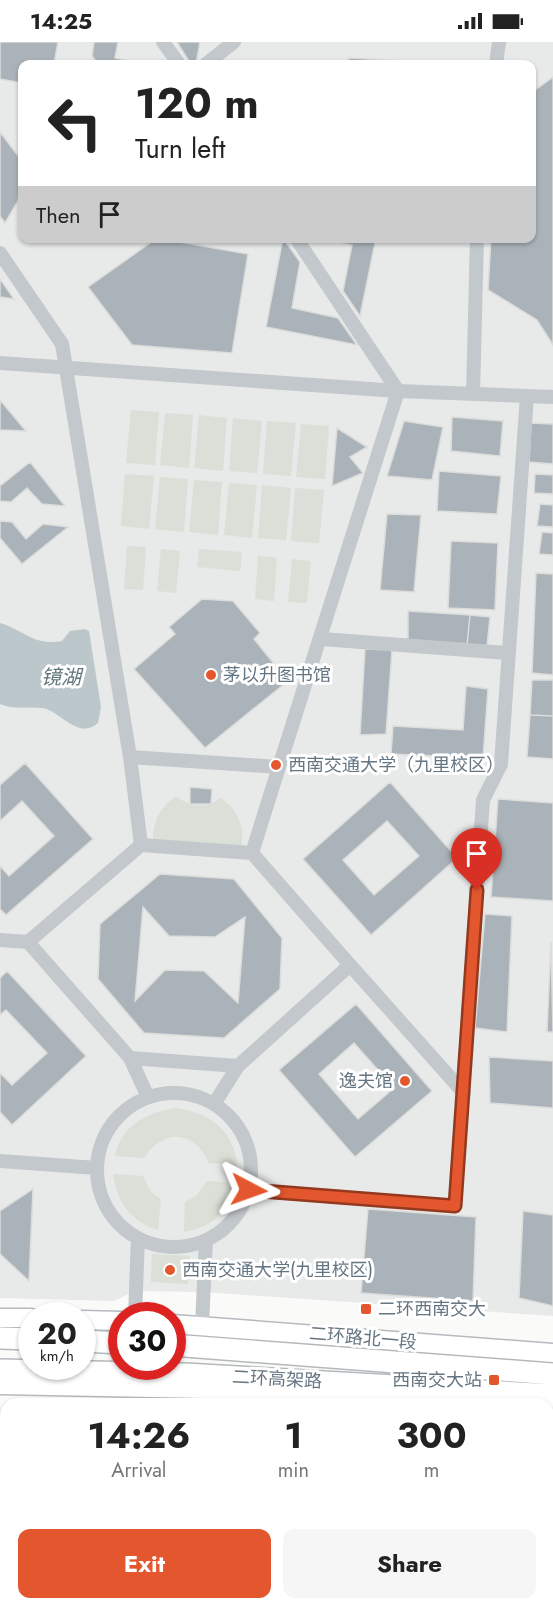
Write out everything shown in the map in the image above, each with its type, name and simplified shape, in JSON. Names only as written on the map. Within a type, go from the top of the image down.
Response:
[{"type":"highway","points":[[0,1338],[18,1339]]},
{"type":"highway","name":"二环高架路","points":[[186,1346],[553,1374]]},
{"type":"highway","name":"二环高架路","points":[[0,1370],[185,1374],[553,1395]]},
{"type":"main road","points":[[0,1318],[18,1318]]},
{"type":"main road","name":"二环路北一段","points":[[186,1324],[553,1353]]},
{"type":"main road","points":[[0,1385],[262,1398]]},
{"type":"street","points":[[163,42],[175,60]]},
{"type":"street","points":[[211,60],[234,42]]},
{"type":"street","points":[[497,60],[499,42]]},
{"type":"street","points":[[299,243],[398,391]]},
{"type":"street","points":[[473,394],[477,243]]},
{"type":"street","points":[[0,252],[62,344],[130,757],[141,845]]},
{"type":"street","points":[[0,363],[398,391],[553,397]]},
{"type":"street","points":[[252,853],[322,639],[398,391]]},
{"type":"street","points":[[249,1190],[455,1206],[483,800],[501,764],[507,652],[527,396]]},
{"type":"street","points":[[322,639],[507,652]]},
{"type":"street","points":[[130,757],[279,767]]},
{"type":"street","points":[[28,942],[141,845],[252,853],[464,1093]]},
{"type":"street","points":[[0,940],[28,942],[130,1058],[148,1097]]},
{"type":"street","points":[[214,1104],[238,1066],[350,965]]},
{"type":"street","points":[[130,1058],[238,1066]]},
{"type":"street","points":[[174,1093],[198,1096],[214,1104],[237,1125],[248,1146],[252,1170],[249,1190],[238,1216],[220,1233],[206,1240],[172,1248],[138,1238],[123,1229],[106,1208],[97,1183],[97,1156],[107,1131],[124,1110],[148,1097],[174,1093]]},
{"type":"street","points":[[0,1161],[97,1168]]},
{"type":"street","points":[[136,1302],[138,1238]]},
{"type":"street","points":[[202,1325],[206,1240]]},
{"type":"shaded area","name":"西南交通大学（九里校区）","points":[[0,42],[553,42],[553,1316],[202,1292],[135,1291],[114,1301],[0,1298]]},
{"type":"shaded area","points":[[131,410],[159,412],[155,465],[126,463]]},
{"type":"shaded area","points":[[165,413],[193,415],[189,468],[160,465]]},
{"type":"shaded area","points":[[199,415],[227,418],[223,471],[194,468]]},
{"type":"shaded area","points":[[233,418],[262,421],[257,473],[229,471]]},
{"type":"shaded area","points":[[267,421],[296,423],[291,476],[263,474]]},
{"type":"shaded area","points":[[301,424],[329,426],[325,479],[296,477]]},
{"type":"shaded area","points":[[125,474],[154,476],[149,529],[121,526]]},
{"type":"shaded area","points":[[160,477],[188,479],[184,532],[155,529]]},
{"type":"shaded area","points":[[194,480],[222,482],[218,535],[189,532]]},
{"type":"shaded area","points":[[229,483],[257,485],[252,538],[224,535]]},
{"type":"shaded area","points":[[262,485],[291,488],[286,540],[258,538]]},
{"type":"shaded area","points":[[295,488],[324,490],[319,543],[291,541]]},
{"type":"shaded area","points":[[127,546],[146,547],[143,590],[124,589]]},
{"type":"shaded area","points":[[161,549],[180,551],[176,593],[157,591]]},
{"type":"shaded area","points":[[199,549],[242,552],[240,571],[197,567]]},
{"type":"shaded area","points":[[258,556],[277,558],[274,601],[255,599]]},
{"type":"shaded area","points":[[292,559],[311,561],[307,603],[288,602]]},
{"type":"shaded area","points":[[176,796],[187,803],[198,806],[210,804],[221,798],[232,808],[239,819],[242,832],[241,847],[153,841],[158,815]]},
{"type":"shaded area","points":[[176,1108],[199,1114],[218,1125],[231,1142],[237,1165],[209,1163],[196,1144],[178,1137],[160,1141],[144,1158],[115,1156],[123,1136],[137,1122],[156,1113]]},
{"type":"shaded area","points":[[113,1174],[143,1176],[151,1192],[161,1199],[158,1230],[140,1222],[126,1209],[118,1193]]},
{"type":"shaded area","points":[[207,1181],[237,1183],[234,1193],[218,1216],[203,1226],[184,1232],[185,1202],[196,1196]]},
{"type":"shaded area","points":[[152,1254],[190,1256],[188,1284],[151,1282]]},
{"type":"water","name":"镜湖","points":[[0,623],[36,640],[52,642],[62,641],[70,631],[85,629],[89,631],[101,707],[98,723],[91,728],[83,729],[49,710],[0,704]]},
{"type":"building","points":[[0,42],[58,42],[55,60],[18,60],[18,82],[0,79]]},
{"type":"building","points":[[94,42],[118,42],[115,58],[126,60],[95,60],[92,56]]},
{"type":"building","points":[[177,42],[200,42],[197,60],[188,60]]},
{"type":"building","points":[[349,58],[384,60],[349,60]]},
{"type":"building","points":[[553,77],[553,345],[537,320],[488,290],[491,243],[536,243],[536,89]]},
{"type":"building","points":[[0,132],[18,156],[18,201],[5,223],[0,216]]},
{"type":"building","points":[[150,243],[185,243],[248,254],[232,353],[132,345],[88,287]]},
{"type":"building","points":[[282,243],[287,243],[300,262],[292,308],[338,318],[357,345],[266,327]]},
{"type":"building","points":[[341,243],[375,243],[360,316],[343,291],[352,245]]},
{"type":"building","points":[[0,279],[14,299],[0,297]]},
{"type":"building","points":[[0,400],[26,431],[0,430]]},
{"type":"building","points":[[452,417],[503,421],[500,456],[451,451]]},
{"type":"building","points":[[404,421],[443,427],[432,480],[387,476]]},
{"type":"building","points":[[531,423],[553,424],[553,464],[529,462]]},
{"type":"building","points":[[337,428],[367,447],[350,457],[363,473],[332,486]]},
{"type":"building","points":[[30,462],[65,506],[42,504],[27,488],[11,502],[0,501],[0,486]]},
{"type":"building","points":[[439,471],[501,476],[497,514],[437,511]]},
{"type":"building","points":[[535,474],[553,475],[553,494],[534,493]]},
{"type":"building","points":[[540,504],[553,505],[553,527],[537,526]]},
{"type":"building","points":[[387,514],[421,515],[414,592],[380,590]]},
{"type":"building","points":[[0,521],[12,522],[26,539],[43,524],[68,527],[22,564],[0,538]]},
{"type":"building","points":[[542,532],[553,533],[553,555],[539,554]]},
{"type":"building","points":[[451,541],[498,543],[495,610],[448,608]]},
{"type":"building","points":[[536,573],[553,574],[553,675],[532,673]]},
{"type":"building","name":"茅以升图书馆","points":[[202,599],[233,601],[260,633],[254,639],[288,681],[205,748],[134,669],[175,634],[169,627]]},
{"type":"building","points":[[408,611],[470,615],[467,645],[408,641]]},
{"type":"building","points":[[470,615],[490,617],[487,646],[467,645]]},
{"type":"building","points":[[365,649],[392,650],[386,734],[360,735]]},
{"type":"building","points":[[532,680],[553,680],[553,716],[530,715]]},
{"type":"building","points":[[466,686],[488,689],[483,758],[391,754],[393,726],[463,730]]},
{"type":"building","points":[[530,715],[553,716],[553,759],[527,757]]},
{"type":"building","points":[[25,763],[93,839],[6,915],[0,909],[0,866],[9,876],[54,836],[22,801],[0,821],[0,785]]},
{"type":"building","points":[[390,782],[457,858],[371,935],[303,859]],"holes":[[[387,821],[419,856],[374,895],[343,860]]]},
{"type":"building","points":[[190,787],[212,789],[211,804],[190,804]]},
{"type":"building","points":[[498,799],[553,803],[553,901],[491,897]]},
{"type":"building","points":[[160,874],[234,879],[282,938],[280,989],[224,1038],[144,1033],[98,979],[100,924]]},
{"type":"building","points":[[143,907],[169,936],[215,937],[245,917],[238,1003],[204,971],[165,970],[135,1001]]},
{"type":"building","points":[[485,914],[512,916],[507,1032],[475,1028]]},
{"type":"building","points":[[551,942],[553,1032],[547,1032]]},
{"type":"building","points":[[7,971],[86,1056],[12,1125],[0,1112],[0,1073],[12,1085],[47,1053],[6,1010],[0,1015],[0,978]]},
{"type":"building","name":"逸夫馆","points":[[356,1004],[432,1091],[355,1157],[279,1070]],"holes":[[[354,1043],[394,1088],[358,1119],[319,1074]]]},
{"type":"building","points":[[489,1057],[553,1061],[553,1108],[490,1103]]},
{"type":"building","points":[[33,1189],[29,1281],[0,1254],[0,1211]]},
{"type":"building","points":[[368,1209],[476,1217],[473,1301],[361,1293]]},
{"type":"building","points":[[523,1211],[553,1215],[553,1306],[519,1298]]},
{"type":"place","name":"茅以升图书馆","points":[[211,675]]},
{"type":"place","name":"西南交通大学（九里校区）","points":[[276,765]]},
{"type":"place","name":"逸夫馆","points":[[405,1081]]},
{"type":"place","name":"西南交通大学(九里校区)","points":[[170,1270]]},
{"type":"place","name":"二环西南交大","points":[[366,1309]]},
{"type":"place","name":"西南交大站","points":[[494,1380]]},
{"type":"route","points":[[249,1190],[455,1206],[477,890]]}]
